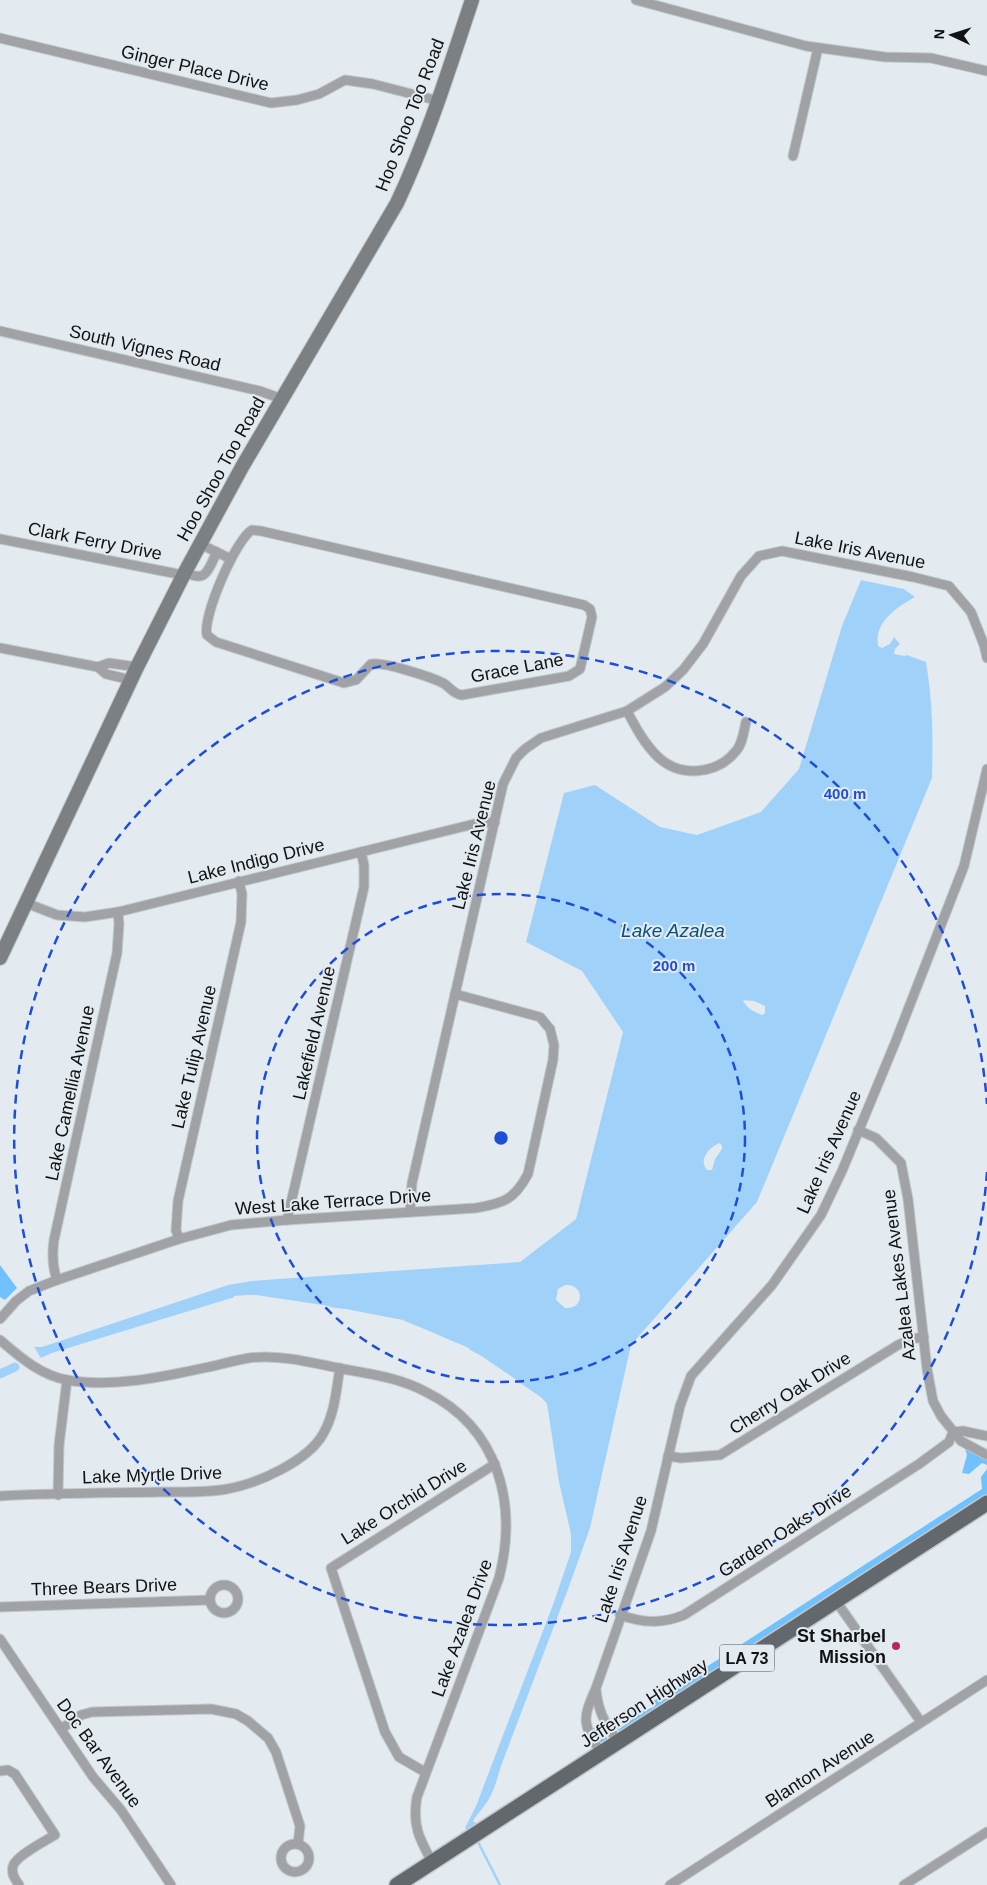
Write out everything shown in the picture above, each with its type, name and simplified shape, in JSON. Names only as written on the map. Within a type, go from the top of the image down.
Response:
[{"type":"main road","name":"Jefferson Highway","points":[[397,1885],[987,1503]]},
{"type":"street","name":"Hoo Shoo Too Road","points":[[0,958],[134,674],[184,574],[282,398],[397,203],[439,101],[472,0]]},
{"type":"street","points":[[636,0],[806,46],[885,57],[932,58],[987,70]]},
{"type":"street","name":"Ginger Place Drive","points":[[0,38],[271,103],[297,100],[319,94],[345,80],[372,84],[439,101]]},
{"type":"street","points":[[793,156],[818,48]]},
{"type":"street","name":"South Vignes Road","points":[[0,331],[260,391],[282,398]]},
{"type":"street","name":"Grace Lane","points":[[252,530],[256,530],[584,605],[590,609],[592,617],[581,666],[577,672],[569,676],[467,695],[456,694],[447,686],[437,681],[379,663],[367,666],[352,682],[341,682],[216,642],[210,638],[206,631],[207,621],[231,559],[244,536],[252,530]]},
{"type":"street","name":"Clark Ferry Drive","points":[[0,539],[195,577],[201,576],[206,572],[217,552]]},
{"type":"street","points":[[200,544],[231,559]]},
{"type":"street","name":"Lake Iris Avenue","points":[[410,1212],[412,1183],[503,784],[516,758],[525,749],[541,738],[627,711],[665,687],[683,670],[703,644],[741,576],[759,556],[782,551],[949,586],[971,612],[987,658]]},
{"type":"street","points":[[0,648],[98,667],[106,674],[134,674]]},
{"type":"street","points":[[98,667],[109,663],[134,674]]},
{"type":"street","points":[[627,711],[641,738],[658,758],[677,770],[700,772],[724,762],[738,750],[746,722]]},
{"type":"street","name":"Lake Iris Avenue","points":[[601,1753],[588,1732],[586,1724],[587,1708],[596,1688],[651,1531],[680,1406],[691,1376],[772,1285],[821,1216],[842,1172],[895,1043],[964,866],[987,769]]},
{"type":"street","name":"Lake Indigo Drive","points":[[26,903],[57,915],[85,917],[118,912],[478,823],[495,822]]},
{"type":"street","name":"Lakefield Avenue","points":[[287,1220],[364,887],[362,852]]},
{"type":"street","name":"Lake Tulip Avenue","points":[[179,1239],[176,1230],[178,1201],[241,922],[242,894],[239,881]]},
{"type":"street","name":"Lake Camellia Avenue","points":[[57,1280],[53,1270],[54,1240],[117,953],[120,924],[118,912]]},
{"type":"street","name":"West Lake Terrace Drive","points":[[0,1319],[28,1291],[179,1239],[231,1225],[476,1208],[497,1205],[508,1200],[520,1189],[528,1174],[553,1060],[554,1045],[550,1029],[540,1017],[455,994]]},
{"type":"street","name":"Azalea Lakes Avenue","points":[[858,1130],[876,1138],[901,1163],[908,1199],[933,1401],[960,1441],[987,1455]]},
{"type":"street","name":"Cherry Oak Drive","points":[[668,1456],[681,1458],[720,1455],[898,1346],[907,1341],[924,1337]]},
{"type":"street","name":"Lake Azalea Drive","points":[[0,1340],[33,1367],[67,1380],[88,1382],[125,1381],[186,1372],[250,1358],[283,1358],[340,1368],[392,1379],[428,1392],[450,1406],[469,1422],[481,1436],[495,1464],[501,1485],[507,1534],[505,1556],[499,1578],[417,1797],[415,1822],[419,1838],[432,1862]]},
{"type":"street","name":"Lake Myrtle Drive","points":[[0,1496],[212,1491],[249,1484],[271,1475],[304,1454],[323,1435],[334,1407],[340,1368]]},
{"type":"street","points":[[58,1495],[59,1444],[67,1380]]},
{"type":"street","points":[[953,1432],[963,1431],[987,1436]]},
{"type":"street","name":"Garden Oaks Drive","points":[[620,1615],[646,1622],[670,1620],[684,1615],[919,1464],[949,1442],[953,1432]]},
{"type":"street","name":"Lake Orchid Drive","points":[[425,1772],[399,1757],[385,1732],[331,1568],[495,1464]]},
{"type":"street","name":"Lake Myrtle Drive","points":[[0,1490],[17,1495]]},
{"type":"street","name":"Three Bears Drive","points":[[0,1607],[210,1600]]},
{"type":"street","points":[[836,1601],[921,1722]]},
{"type":"street","name":"Doc Bar Avenue","points":[[0,1639],[93,1777],[121,1810],[171,1885]]},
{"type":"street","name":"Blanton Avenue","points":[[670,1885],[987,1680]]},
{"type":"street","name":"Lake Iris Avenue","points":[[596,1688],[598,1707],[603,1719],[618,1742]]},
{"type":"street","points":[[61,1729],[81,1715],[92,1712],[211,1709],[236,1714],[258,1728],[268,1738],[276,1752],[300,1826],[298,1844]]},
{"type":"street","points":[[0,1770],[8,1770],[15,1774],[55,1835],[20,1857],[14,1863],[12,1873],[19,1885]]},
{"type":"street","points":[[904,1885],[987,1832]]},
{"type":"shaded area","points":[[0,1265],[17,1288],[5,1300],[0,1297]]},
{"type":"shaded area","points":[[965,1449],[987,1459],[987,1465],[982,1463],[969,1474],[962,1473],[967,1455]]},
{"type":"shaded area","points":[[987,1469],[987,1498],[621,1731],[612,1727],[610,1722],[613,1726],[617,1725],[619,1729],[638,1715],[637,1713],[654,1707],[652,1702],[982,1489],[981,1477]]},
{"type":"shaded area","points":[[600,1724],[607,1738],[602,1743],[599,1742],[591,1730]]},
{"type":"water","name":"Lake Azalea","points":[[861,580],[904,589],[915,597],[888,616],[880,630],[878,646],[882,648],[890,644],[894,637],[900,644],[895,649],[894,654],[907,655],[926,662],[932,720],[932,778],[757,1202],[631,1345],[590,1528],[493,1791],[473,1821],[477,1824],[467,1830],[465,1828],[476,1806],[554,1602],[571,1552],[571,1534],[559,1482],[547,1404],[542,1398],[480,1355],[402,1320],[256,1295],[238,1296],[41,1358],[34,1347],[42,1347],[228,1285],[252,1281],[520,1262],[576,1219],[623,1032],[582,971],[526,942],[564,793],[595,785],[660,827],[697,835],[761,812],[799,769],[842,626]],"holes":[[[743,1000],[754,1001],[765,1006],[765,1013],[762,1015],[753,1011]],[[720,1143],[722,1149],[715,1159],[712,1170],[707,1170],[704,1158]],[[565,1285],[572,1285],[579,1292],[579,1301],[572,1308],[565,1308],[556,1300],[558,1289]]]},
{"type":"pier","points":[[252,1295],[236,1298],[158,1322],[234,1298],[234,1296]]},
{"type":"pier","points":[[332,1308],[402,1320],[469,1348],[517,1380],[468,1350],[402,1322],[332,1310]]},
{"type":"waterway","points":[[0,1374],[15,1367]]},
{"type":"waterway","points":[[477,1840],[500,1885]]},
{"type":"place","name":"St Sharbel Mission","points":[[896,1646]]}]
